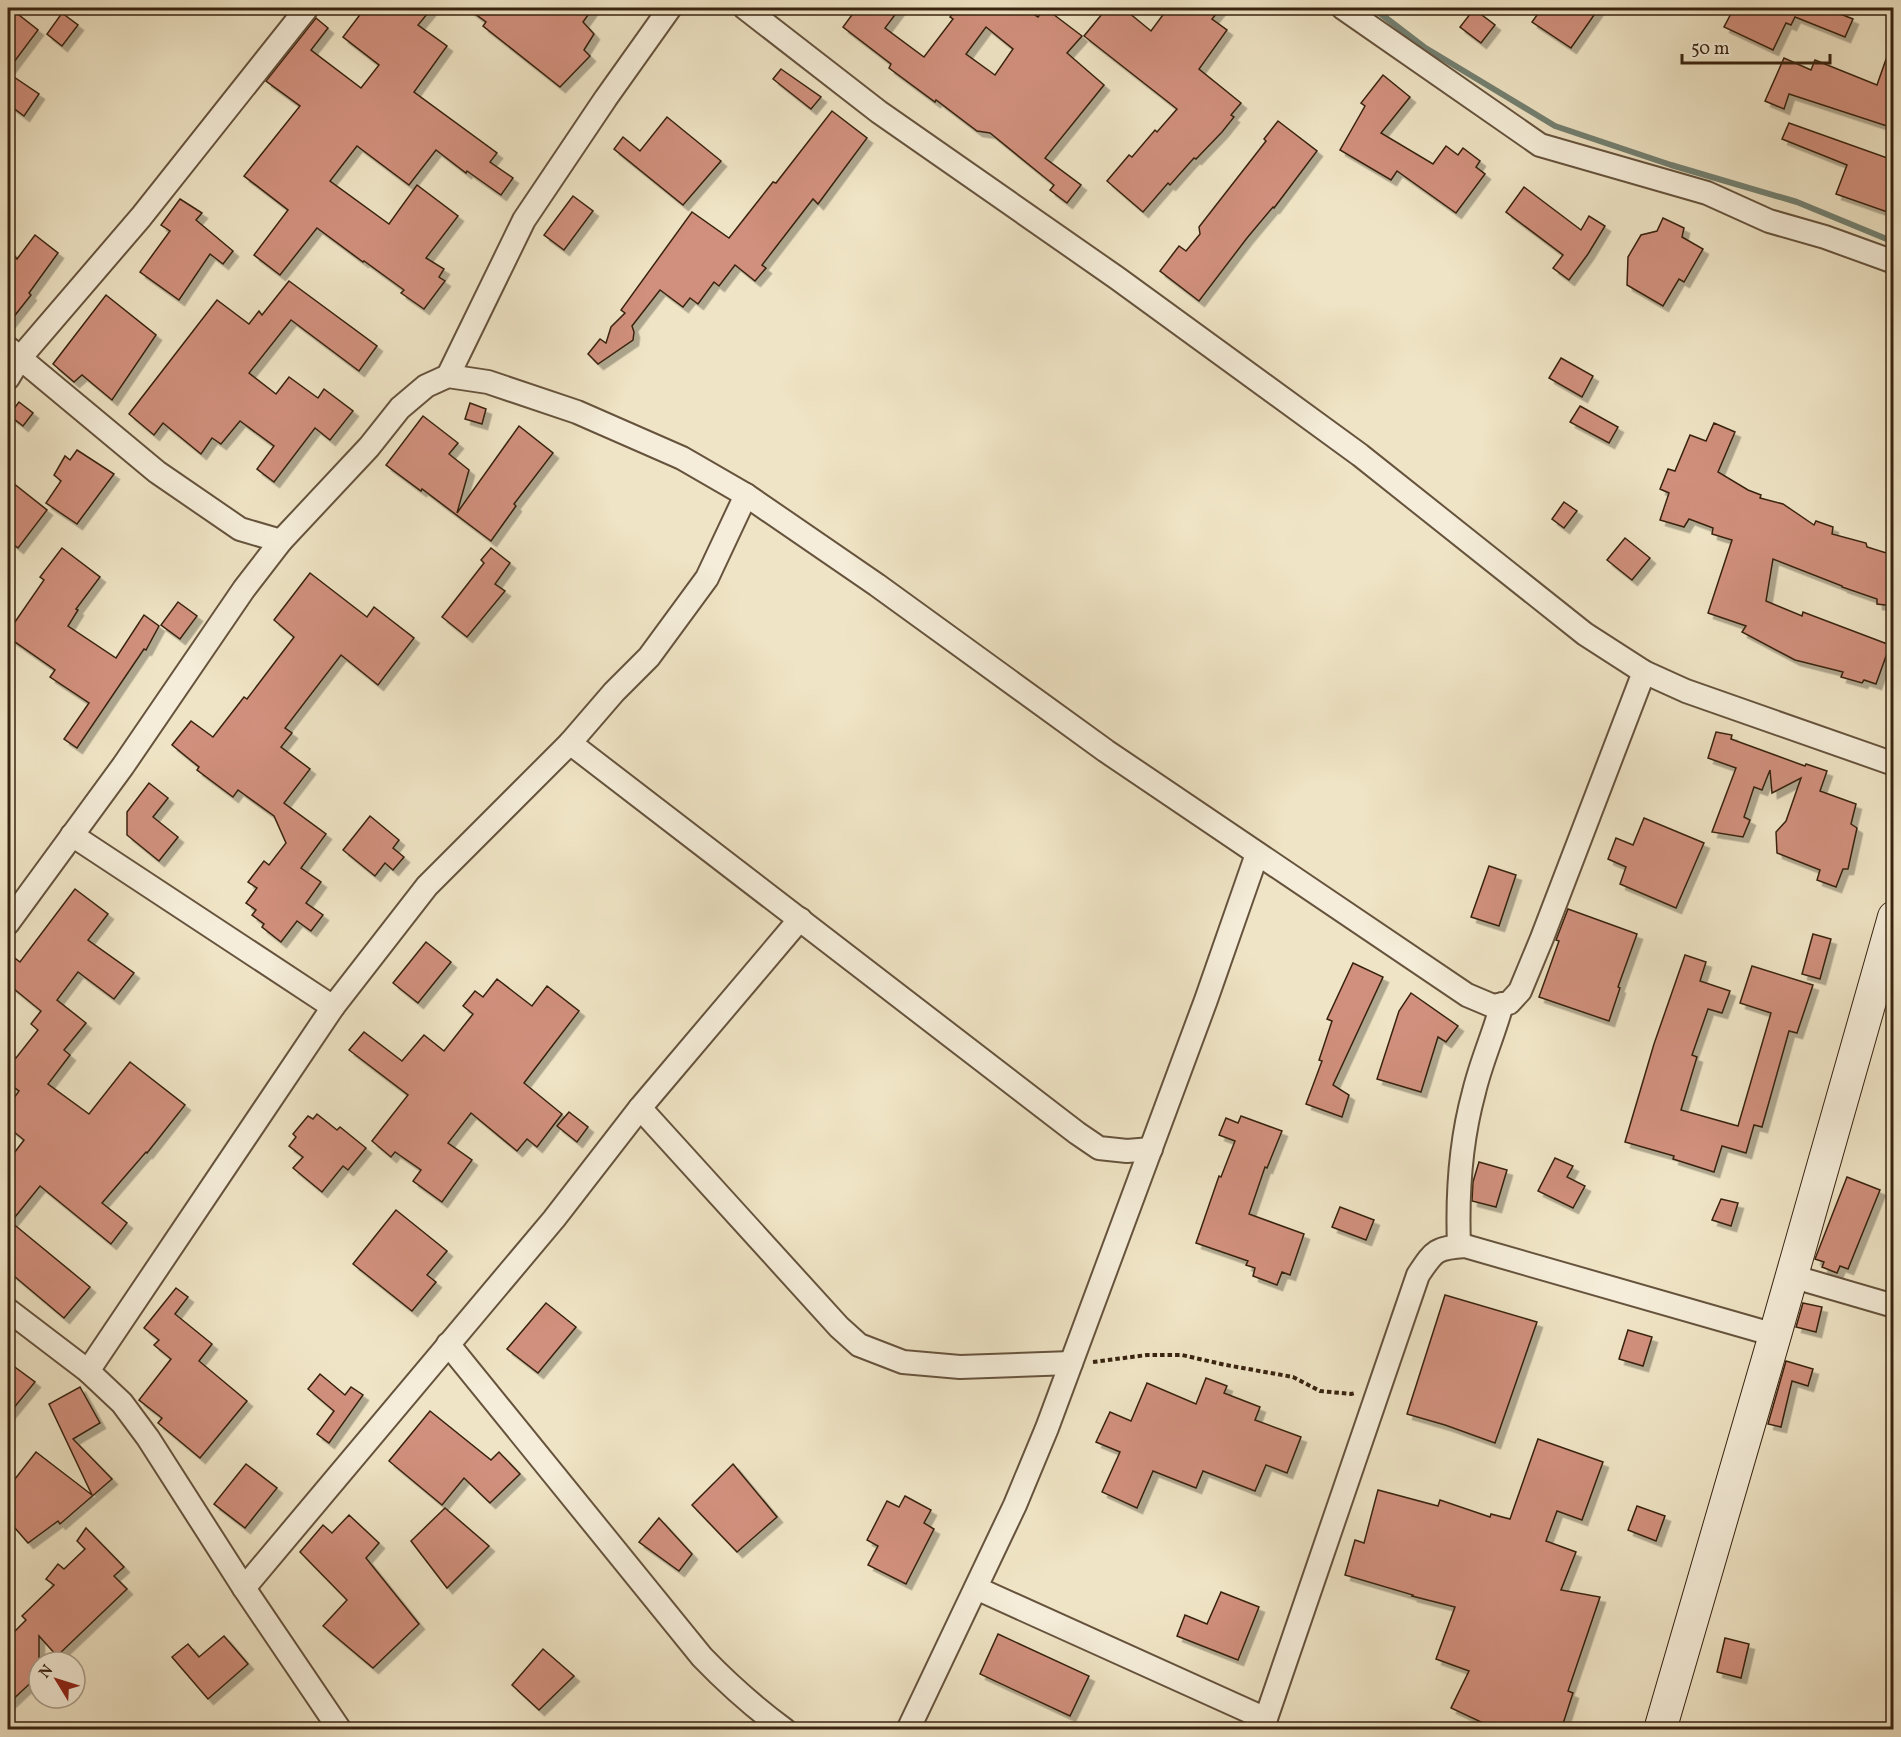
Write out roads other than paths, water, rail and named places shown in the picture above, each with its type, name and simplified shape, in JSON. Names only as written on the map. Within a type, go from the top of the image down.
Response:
[{"type":"main road","points":[[1660,1730],[1893,917]]},
{"type":"street","points":[[8,378],[14,353],[141,217],[307,8]]},
{"type":"street","points":[[448,376],[524,220],[670,8]]},
{"type":"street","points":[[745,8],[879,112],[1117,278],[1360,455],[1585,634],[1644,672],[1686,691],[1893,764]]},
{"type":"street","points":[[1343,8],[1540,145],[1707,193],[1769,221],[1825,237],[1893,262]]},
{"type":"street","points":[[14,353],[157,472],[240,529],[281,541]]},
{"type":"street","points":[[8,923],[123,766],[244,589],[281,541],[369,447],[400,408],[426,386],[448,376],[488,382],[577,412],[682,459],[746,495],[877,585],[1106,751],[1467,995],[1493,1006],[1509,1003],[1520,991],[1644,672]]},
{"type":"street","points":[[88,1371],[333,1007],[427,886],[570,743],[614,692],[650,657],[707,578],[746,495]]},
{"type":"street","points":[[570,743],[1077,1133],[1099,1148],[1127,1151],[1151,1149]]},
{"type":"street","points":[[72,835],[333,1007]]},
{"type":"street","points":[[908,1730],[1015,1505],[1047,1428],[1206,1000],[1257,854]]},
{"type":"street","points":[[244,1588],[554,1219],[640,1108],[800,919]]},
{"type":"street","points":[[1459,1246],[1457,1202],[1461,1151],[1474,1091],[1495,1033],[1502,1004]]},
{"type":"street","points":[[640,1108],[839,1327],[859,1345],[903,1362],[960,1366],[1071,1363]]},
{"type":"street","points":[[976,1588],[1264,1724],[1418,1275],[1431,1256],[1445,1247],[1465,1246],[1775,1335]]},
{"type":"street","points":[[1791,1276],[1893,1306]]},
{"type":"street","points":[[8,1310],[88,1371],[122,1403],[148,1438],[244,1588],[340,1730]]},
{"type":"street","points":[[448,1344],[702,1657],[761,1713],[785,1730]]},
{"type":"waterway","points":[[1373,8],[1424,47],[1555,126],[1671,165],[1797,202],[1894,242]]}]
